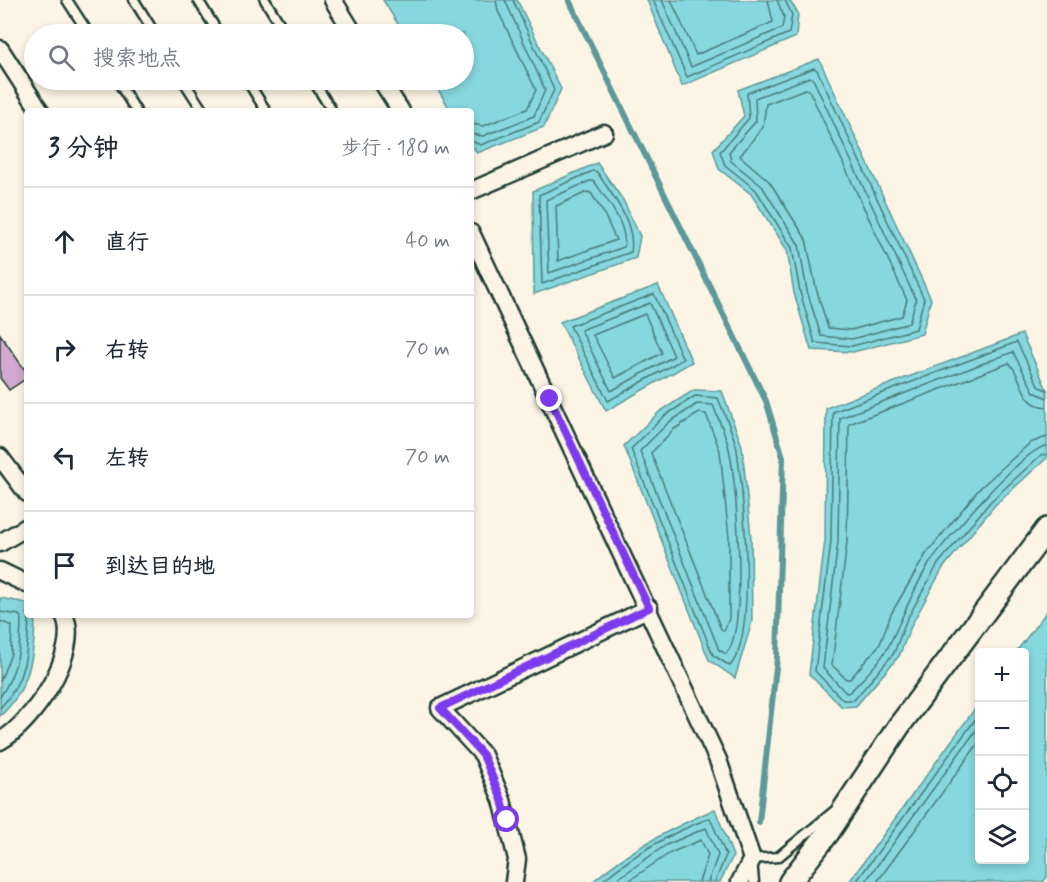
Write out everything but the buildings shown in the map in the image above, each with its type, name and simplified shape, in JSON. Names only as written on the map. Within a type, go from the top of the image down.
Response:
[{"type":"street","points":[[333,0],[348,24]]},
{"type":"street","points":[[0,49],[24,86]]},
{"type":"street","points":[[26,90],[38,108]]},
{"type":"street","points":[[387,90],[399,108]]},
{"type":"street","points":[[474,190],[604,133]]},
{"type":"street","points":[[474,239],[649,608],[718,760],[752,859],[740,882]]},
{"type":"street","points":[[0,457],[24,490]]},
{"type":"street","points":[[0,543],[24,529]]},
{"type":"street","points":[[790,882],[828,833],[899,726],[1047,529]]},
{"type":"street","points":[[0,571],[24,583]]},
{"type":"street","points":[[514,882],[517,860],[498,791],[483,755],[440,708],[649,608]]},
{"type":"street","points":[[0,741],[39,703],[63,660],[69,625],[66,618]]},
{"type":"lane","points":[[67,0],[83,24]]},
{"type":"lane","points":[[134,0],[149,24]]},
{"type":"lane","points":[[198,0],[213,24]]},
{"type":"lane","points":[[265,0],[280,24]]},
{"type":"lane","points":[[123,90],[134,108]]},
{"type":"lane","points":[[189,90],[201,108]]},
{"type":"lane","points":[[253,90],[264,108]]},
{"type":"lane","points":[[319,90],[330,108]]},
{"type":"lane","points":[[754,882],[752,859],[778,857],[850,798]]},
{"type":"water","points":[[383,0],[517,0],[561,89],[544,127],[477,153],[474,148],[474,108],[449,108],[438,90],[474,90],[474,24],[398,24]]},
{"type":"water","points":[[647,0],[789,0],[798,13],[796,37],[682,86]]},
{"type":"water","points":[[819,59],[931,299],[922,334],[853,352],[811,350],[794,293],[787,250],[751,194],[719,169],[713,150],[744,116],[738,90]]},
{"type":"water","points":[[597,163],[623,200],[640,236],[636,258],[534,294],[533,191]]},
{"type":"water","points":[[658,285],[692,362],[606,411],[560,322]]},
{"type":"water","points":[[1022,334],[1047,390],[1047,458],[995,505],[943,568],[912,624],[899,656],[856,706],[842,707],[809,674],[825,540],[826,408]]},
{"type":"water","points":[[694,390],[722,391],[742,446],[751,537],[752,622],[735,678],[709,660],[624,446],[659,412]]},
{"type":"water","points":[[0,598],[24,602],[24,618],[35,618],[34,643],[29,670],[18,694],[0,716]]},
{"type":"water","points":[[1047,611],[1047,877],[1043,882],[849,882],[975,709],[975,864],[1029,864],[1029,648],[1019,648]]},
{"type":"water","points":[[715,809],[733,856],[720,882],[592,882],[650,841]]},
{"type":"waterway","points":[[569,0],[766,401],[783,457],[777,658],[759,822]]},
{"type":"route","points":[[507,820],[502,800],[483,755],[440,708],[649,608],[550,399]]}]
